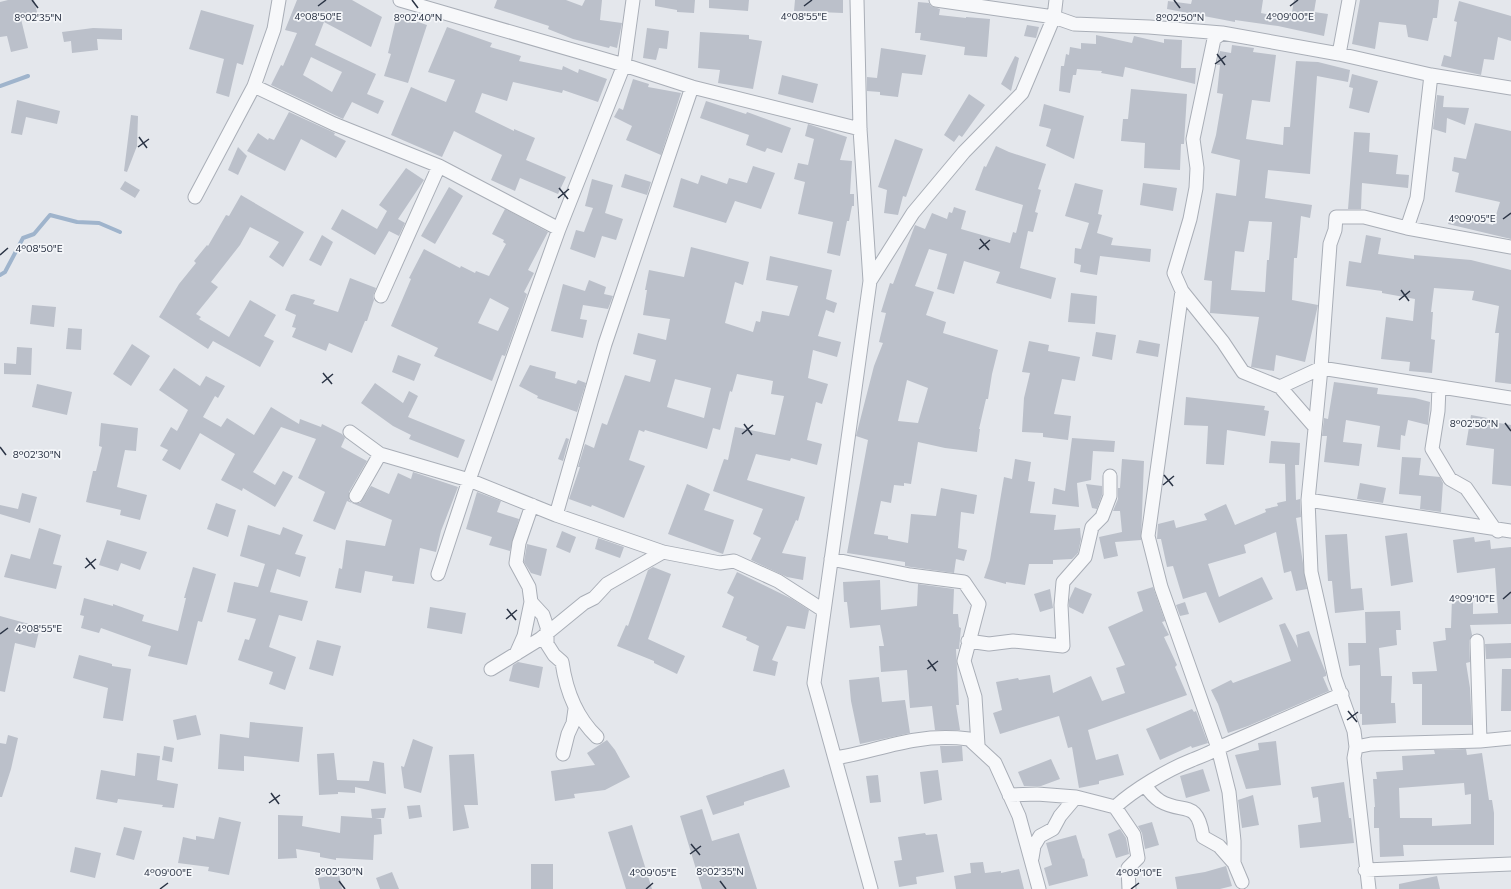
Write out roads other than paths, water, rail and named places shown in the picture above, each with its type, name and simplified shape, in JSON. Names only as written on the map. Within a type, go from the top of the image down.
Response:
[{"type":"street","points":[[195,197],[254,86],[274,29],[279,0]]},
{"type":"street","points":[[400,0],[624,65],[692,87],[860,129]]},
{"type":"street","points":[[438,574],[469,480],[559,229],[624,65],[633,0]]},
{"type":"street","points":[[857,0],[860,129],[870,281],[814,683],[871,889]]},
{"type":"street","points":[[936,0],[1054,17],[1074,24],[1149,27],[1222,33],[1339,54],[1431,75],[1511,88]]},
{"type":"street","points":[[870,281],[913,213],[964,152],[1022,93],[1054,17],[1056,0]]},
{"type":"street","points":[[1339,54],[1348,0]]},
{"type":"street","points":[[1222,33],[1214,39],[1193,138],[1197,168],[1196,188],[1190,220],[1174,273],[1182,291],[1223,342],[1243,372],[1280,387],[1314,426]]},
{"type":"street","points":[[1407,228],[1417,198],[1431,75]]},
{"type":"street","points":[[254,86],[334,124],[439,166],[559,229]]},
{"type":"street","points":[[556,515],[605,344],[692,87]]},
{"type":"street","points":[[381,296],[439,166]]},
{"type":"street","points":[[1369,889],[1365,870],[1354,758],[1356,747],[1354,731],[1335,678],[1311,572],[1308,500],[1314,426],[1321,368],[1330,244],[1335,230],[1336,217],[1364,217],[1407,228],[1511,247]]},
{"type":"street","points":[[1182,291],[1148,536],[1161,587],[1218,748],[1229,792],[1234,841],[1234,863]]},
{"type":"street","points":[[1280,387],[1321,368],[1511,398]]},
{"type":"street","points":[[1439,387],[1438,411],[1432,449],[1450,479],[1466,488],[1494,528],[1511,537]]},
{"type":"street","points":[[350,432],[380,454],[469,480],[556,515],[663,552],[720,563],[734,561],[778,581],[823,610]]},
{"type":"street","points":[[356,496],[380,454]]},
{"type":"street","points":[[968,641],[990,644],[1013,641],[1063,646],[1061,605],[1063,582],[1086,557],[1092,527],[1102,517],[1110,496],[1110,476]]},
{"type":"street","points":[[1308,500],[1511,531]]},
{"type":"street","points":[[516,655],[524,636],[531,602],[529,587],[516,563],[519,543],[532,505]]},
{"type":"street","points":[[491,669],[516,655],[547,634],[584,603],[594,598],[607,584],[663,552]]},
{"type":"street","points":[[831,559],[910,575],[964,582],[979,604],[968,641],[964,661],[975,697],[978,745]]},
{"type":"street","points":[[531,602],[543,615],[547,626],[547,644],[554,655],[562,662],[565,678],[575,708],[590,730],[597,737]]},
{"type":"street","points":[[1477,641],[1480,741]]},
{"type":"street","points":[[1115,807],[1130,793],[1218,748],[1342,694]]},
{"type":"street","points":[[563,754],[568,734],[573,723],[575,708]]},
{"type":"street","points":[[835,758],[861,754],[916,740],[950,737],[969,739],[978,745],[994,763],[1019,816],[1032,858],[1039,889]]},
{"type":"street","points":[[1356,747],[1371,744],[1480,741],[1511,738]]},
{"type":"street","points":[[1145,785],[1160,801],[1189,809],[1200,821],[1203,837],[1219,846],[1234,863],[1242,882]]},
{"type":"street","points":[[1009,795],[1037,794],[1076,797],[1115,807],[1134,835],[1138,858],[1128,868],[1130,889]]},
{"type":"street","points":[[1032,858],[1034,846],[1040,836],[1053,829],[1060,816],[1076,797]]},
{"type":"street","points":[[1365,870],[1511,864]]},
{"type":"waterway","points":[[0,86],[28,76]]},
{"type":"waterway","points":[[0,275],[5,272],[23,238],[34,234],[50,215],[77,222],[99,223],[120,232]]}]
